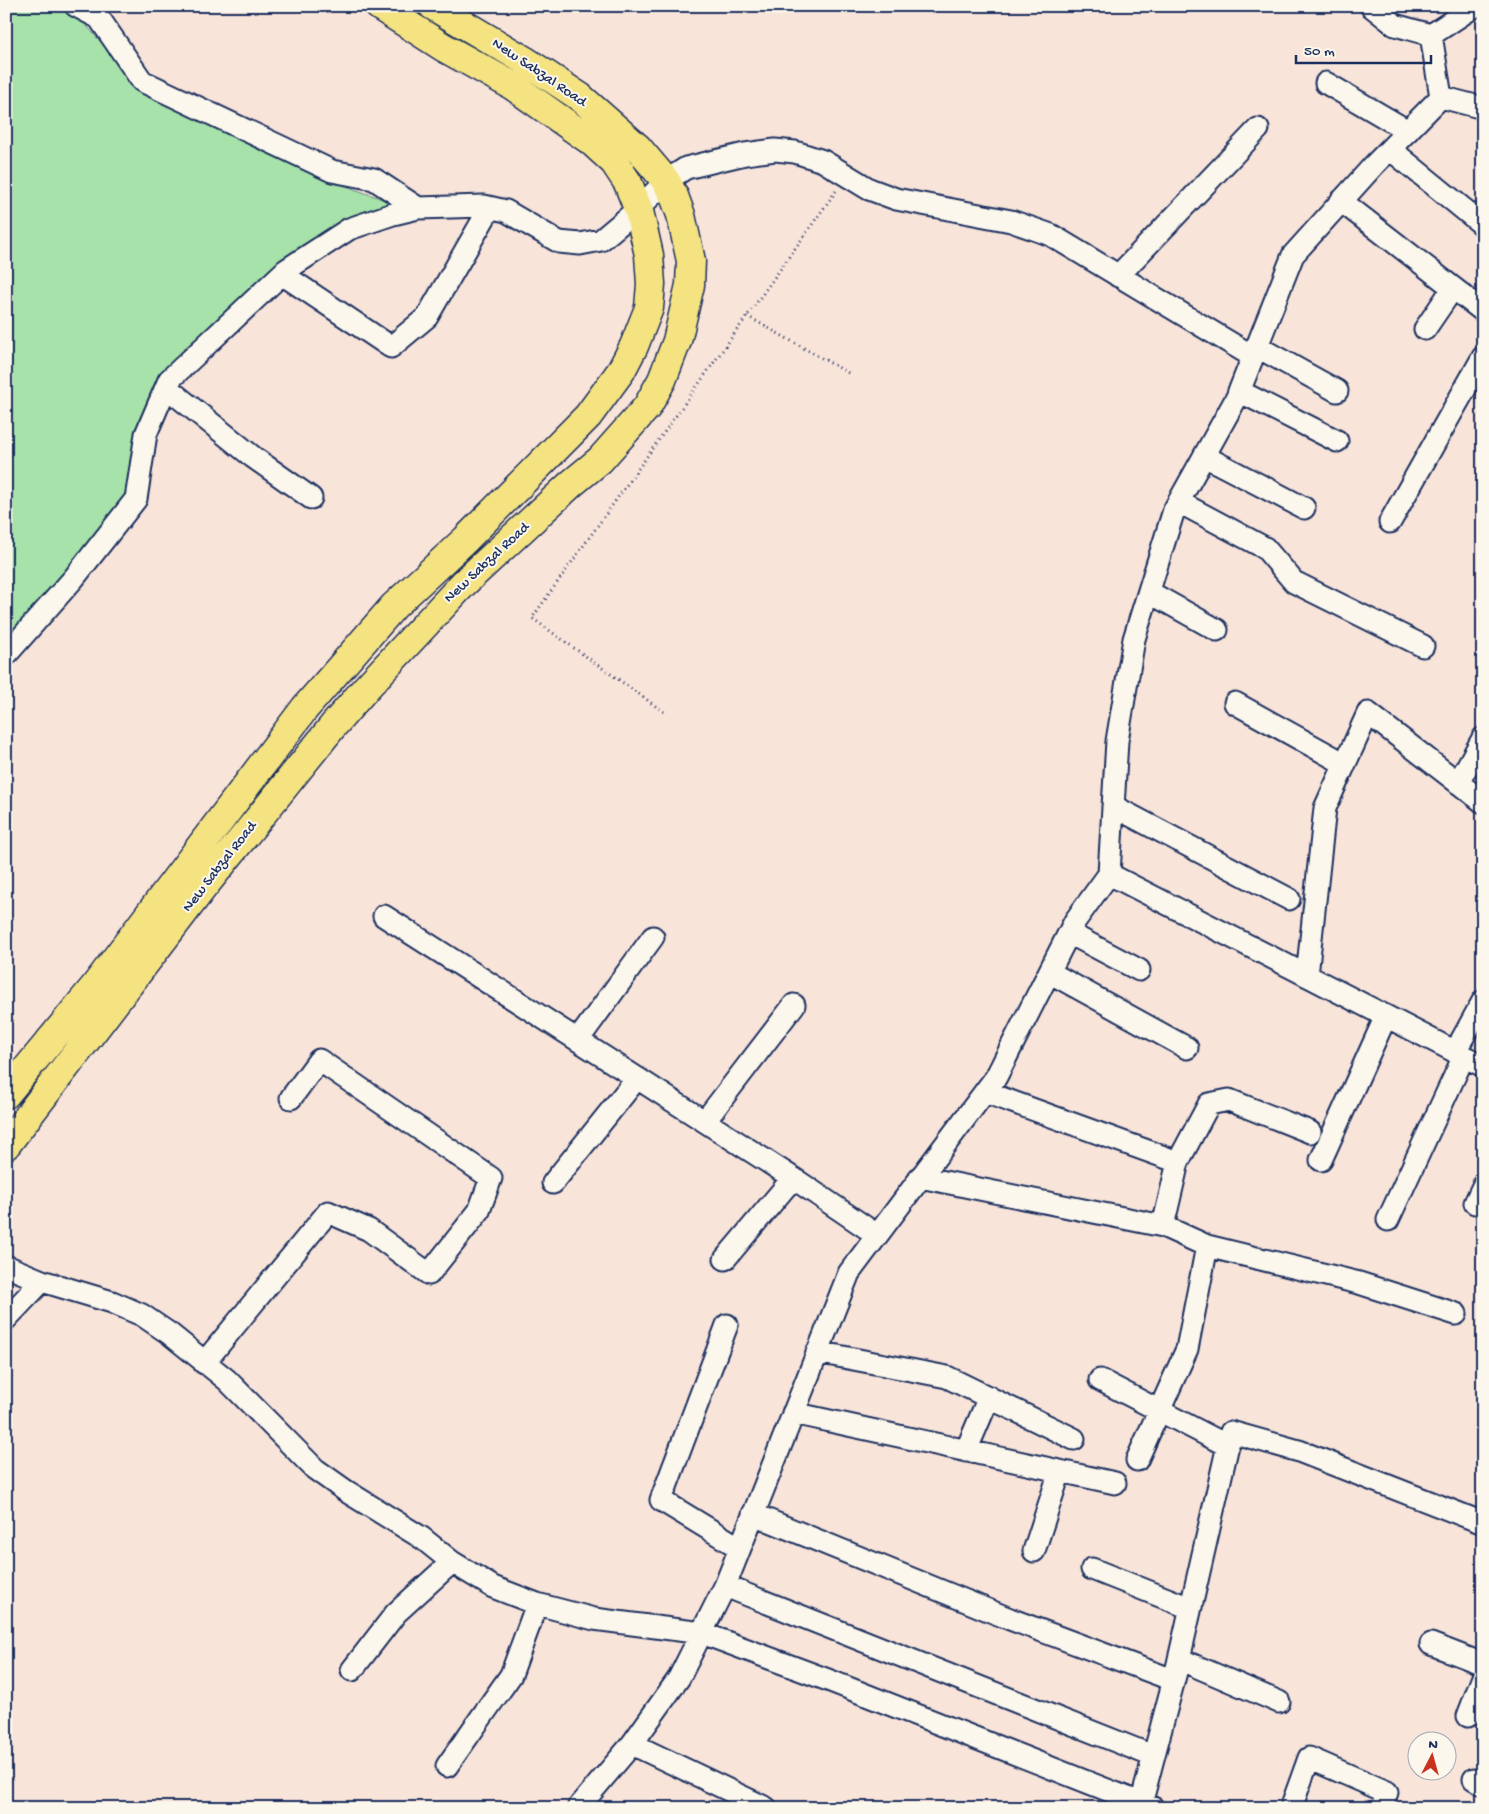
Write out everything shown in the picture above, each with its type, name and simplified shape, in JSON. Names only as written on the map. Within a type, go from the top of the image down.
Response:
[{"type":"main road","name":"New Sabzal Road","points":[[6,1094],[95,986],[305,708],[394,606],[588,416],[621,371],[634,346],[649,308],[651,284],[649,255],[638,209],[628,183],[614,162],[591,141],[514,86],[443,46],[379,6]]},
{"type":"main road","name":"New Sabzal Road","points":[[6,1145],[201,890],[333,726],[366,688],[464,584],[571,484],[600,460],[647,407],[662,380],[677,341],[690,285],[690,261],[687,239],[678,209],[666,181],[638,148],[580,97],[524,60],[433,6]]},
{"type":"street","points":[[76,6],[99,18],[142,81],[332,171],[374,179],[418,208]]},
{"type":"street","points":[[1371,6],[1395,25],[1431,35],[1475,6]]},
{"type":"street","points":[[1431,35],[1440,98]]},
{"type":"street","points":[[1326,83],[1408,131]]},
{"type":"street","points":[[1440,98],[1483,108]]},
{"type":"street","points":[[578,1808],[632,1744],[679,1678],[702,1633],[740,1548],[849,1273],[996,1077],[1075,921],[1108,874],[1118,732],[1134,639],[1148,592],[1174,510],[1239,391],[1293,254],[1440,98]]},
{"type":"street","points":[[1118,276],[1258,129]]},
{"type":"street","points":[[1390,149],[1483,226]]},
{"type":"street","points":[[6,655],[74,578],[136,499],[146,434],[169,380],[282,274],[349,229],[393,214],[418,208],[484,206],[506,211],[559,242],[580,244],[601,240],[638,209],[666,181],[686,168],[745,154],[775,150],[795,152],[823,161],[868,189],[896,199],[1011,221],[1051,234],[1118,276],[1254,351],[1337,391]]},
{"type":"street","points":[[1342,201],[1483,311]]},
{"type":"street","points":[[282,274],[391,348],[427,318],[490,208]]},
{"type":"street","points":[[1425,329],[1453,288]]},
{"type":"street","points":[[1390,522],[1483,357]]},
{"type":"street","points":[[166,387],[253,457],[311,498]]},
{"type":"street","points":[[1239,391],[1337,441]]},
{"type":"street","points":[[1204,456],[1304,508]]},
{"type":"street","points":[[1179,502],[1265,548],[1294,582],[1423,646]]},
{"type":"street","points":[[1148,592],[1217,630]]},
{"type":"street","points":[[1235,703],[1345,764]]},
{"type":"street","points":[[1307,976],[1325,808],[1368,713],[1483,802]]},
{"type":"street","points":[[1458,783],[1483,738]]},
{"type":"street","points":[[1113,806],[1288,899]]},
{"type":"street","points":[[1108,874],[1467,1058]]},
{"type":"street","points":[[384,916],[705,1121],[877,1235]]},
{"type":"street","points":[[1069,933],[1140,970]]},
{"type":"street","points":[[578,1040],[652,937]]},
{"type":"street","points":[[1049,972],[1187,1048]]},
{"type":"street","points":[[1388,1220],[1467,1058],[1483,1001]]},
{"type":"street","points":[[705,1121],[794,1005]]},
{"type":"street","points":[[1321,1160],[1386,1016]]},
{"type":"street","points":[[204,1363],[328,1212],[369,1230],[429,1274],[479,1211],[491,1178],[319,1060],[291,1098]]},
{"type":"street","points":[[553,1183],[637,1078]]},
{"type":"street","points":[[985,1092],[1178,1162]]},
{"type":"street","points":[[1163,1226],[1178,1162],[1210,1104],[1229,1100],[1310,1132]]},
{"type":"street","points":[[920,1177],[1163,1226],[1207,1246],[1359,1282],[1456,1314]]},
{"type":"street","points":[[725,1259],[793,1178]]},
{"type":"street","points":[[1137,1460],[1187,1349],[1207,1246]]},
{"type":"street","points":[[6,1266],[42,1281],[112,1302],[142,1315],[170,1334],[227,1380],[315,1469],[346,1491],[422,1538],[452,1562],[493,1587],[536,1604],[594,1619],[702,1633],[828,1680],[1144,1806],[1153,1756],[1176,1670],[1231,1432],[1299,1451],[1483,1523]]},
{"type":"street","points":[[6,1319],[42,1281]]},
{"type":"street","points":[[726,1326],[661,1500],[740,1548]]},
{"type":"street","points":[[817,1352],[947,1377],[1074,1439]]},
{"type":"street","points":[[1100,1380],[1228,1446]]},
{"type":"street","points":[[966,1451],[989,1397]]},
{"type":"street","points":[[793,1413],[1115,1483]]},
{"type":"street","points":[[1034,1552],[1060,1471]]},
{"type":"street","points":[[753,1514],[1010,1619],[1279,1702]]},
{"type":"street","points":[[352,1670],[396,1613],[452,1562]]},
{"type":"street","points":[[1092,1569],[1190,1608]]},
{"type":"street","points":[[724,1586],[1153,1756]]},
{"type":"street","points":[[447,1766],[511,1675],[536,1604]]},
{"type":"street","points":[[1431,1644],[1483,1664]]},
{"type":"street","points":[[1468,1716],[1483,1677]]},
{"type":"street","points":[[632,1744],[766,1808]]},
{"type":"street","points":[[1291,1808],[1309,1758],[1387,1792],[1382,1808]]},
{"type":"path","points":[[664,712],[532,618],[848,175]]},
{"type":"path","points":[[747,316],[850,374]]},
{"type":"green space","points":[[6,6],[55,6],[85,24],[138,84],[259,150],[343,185],[385,200],[395,209],[351,222],[179,358],[155,383],[137,436],[125,505],[6,645]]}]
